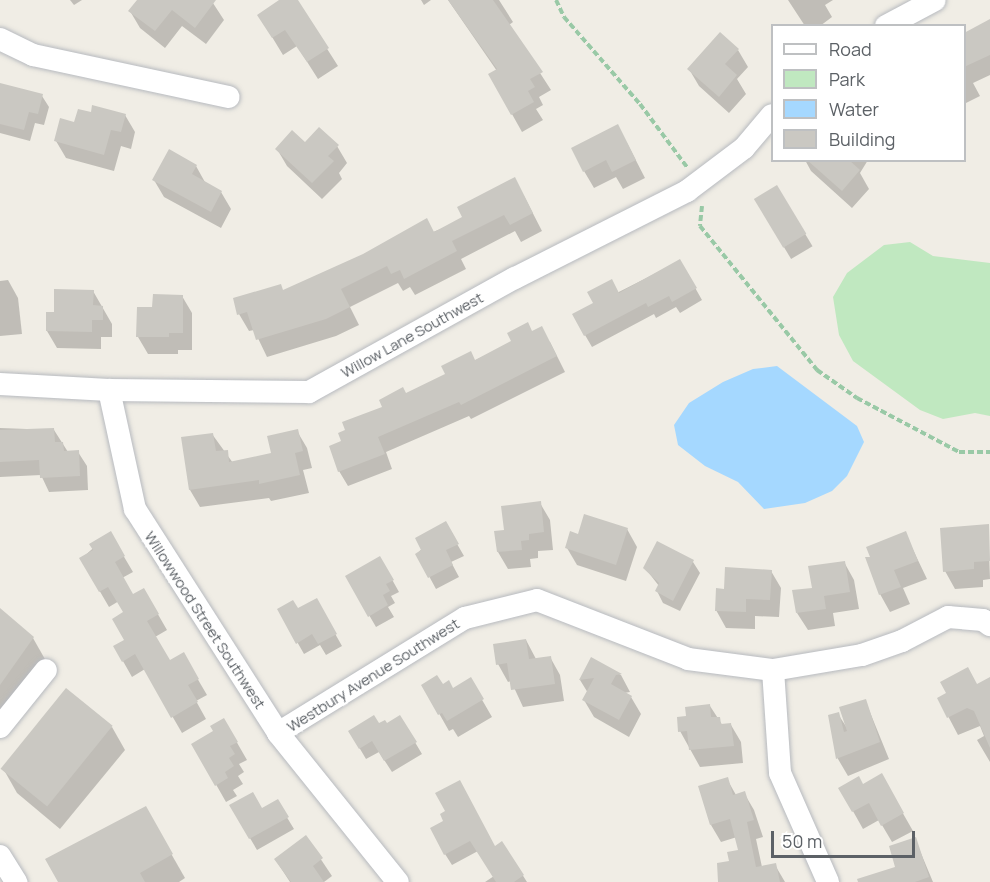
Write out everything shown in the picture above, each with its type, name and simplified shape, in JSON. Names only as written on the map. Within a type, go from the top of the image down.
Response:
[{"type":"street","points":[[890,24],[935,0]]},
{"type":"street","points":[[0,39],[33,55],[229,97]]},
{"type":"street","name":"Willow Lane Southwest","points":[[0,384],[109,390],[309,392],[515,278],[703,181],[744,148],[771,116]]},
{"type":"street","name":"Willowwood Street Southwest","points":[[109,390],[135,509],[278,734],[398,882]]},
{"type":"street","name":"Westbury Avenue Southwest","points":[[278,734],[465,618],[537,600],[688,659],[773,670],[862,655],[902,642],[948,617],[987,623]]},
{"type":"street","points":[[0,727],[46,670]]},
{"type":"street","points":[[773,670],[780,773],[828,882]]},
{"type":"street","points":[[0,856],[16,882]]},
{"type":"path","points":[[555,0],[564,17],[640,104],[687,168],[703,181],[700,226],[817,370],[857,398],[959,452],[990,452]]},
{"type":"green space","points":[[910,242],[933,256],[990,263],[990,416],[975,413],[943,419],[920,410],[853,361],[839,335],[833,297],[847,273],[884,245]]},
{"type":"water","points":[[777,366],[857,426],[864,442],[847,476],[832,491],[805,503],[764,509],[738,482],[705,466],[678,445],[674,425],[689,403],[723,382],[753,369]]},
{"type":"building","points":[[137,0],[216,0],[195,28],[172,10],[155,31],[128,11]]},
{"type":"building","points":[[279,0],[298,0],[329,48],[307,62],[285,30],[272,38],[257,15]]},
{"type":"building","points":[[448,0],[493,0],[543,72],[530,79],[535,87],[528,91],[534,102],[511,115],[488,74],[497,69]]},
{"type":"building","points":[[990,19],[990,55],[966,66],[966,32]]},
{"type":"building","points":[[720,32],[739,49],[725,64],[737,75],[719,97],[687,69]]},
{"type":"building","points":[[0,83],[43,94],[38,114],[29,112],[24,130],[0,124]]},
{"type":"building","points":[[92,105],[126,114],[121,132],[111,130],[104,155],[54,141],[60,118],[74,122],[78,109],[91,112]]},
{"type":"building","points":[[618,124],[636,160],[612,172],[606,160],[583,172],[571,148]]},
{"type":"building","points":[[319,127],[339,145],[328,156],[334,161],[312,183],[275,149],[292,130],[305,142]]},
{"type":"building","points":[[169,149],[197,165],[192,174],[222,191],[211,212],[152,180]]},
{"type":"building","points":[[809,162],[851,162],[860,170],[842,191]]},
{"type":"building","points":[[515,177],[533,213],[510,225],[504,215],[452,241],[457,251],[404,279],[400,270],[391,274],[387,266],[341,289],[350,307],[326,319],[256,340],[247,312],[237,315],[233,298],[281,284],[283,290],[363,254],[427,218],[434,232],[462,217],[457,207]]},
{"type":"building","points":[[777,185],[806,234],[783,248],[754,199]]},
{"type":"building","points":[[680,259],[697,288],[672,302],[669,296],[648,307],[646,303],[584,336],[572,314],[593,303],[587,292],[612,279],[619,293]]},
{"type":"building","points":[[54,289],[94,290],[93,305],[103,306],[103,320],[92,320],[92,332],[46,331],[46,312],[54,312]]},
{"type":"building","points":[[153,294],[183,295],[183,333],[169,333],[169,337],[136,337],[137,307],[152,307]]},
{"type":"building","points":[[528,322],[532,331],[542,326],[557,356],[461,405],[459,402],[378,437],[385,454],[338,472],[329,446],[341,441],[338,433],[345,430],[342,422],[382,407],[379,400],[403,387],[406,393],[445,374],[441,366],[471,351],[475,360],[511,341],[507,333]]},
{"type":"building","points":[[54,428],[55,442],[63,442],[64,451],[79,450],[80,476],[40,478],[39,460],[0,462],[0,430]]},
{"type":"building","points":[[298,429],[303,451],[295,453],[300,475],[259,484],[259,480],[189,490],[181,437],[213,433],[216,451],[228,450],[229,462],[271,453],[267,436]]},
{"type":"building","points":[[541,501],[544,532],[529,534],[529,540],[521,541],[522,550],[497,552],[494,531],[504,530],[501,506]]},
{"type":"building","points":[[584,514],[628,528],[616,565],[565,548],[570,531],[578,534]]},
{"type":"building","points":[[446,521],[459,544],[446,550],[453,565],[428,578],[415,554],[421,550],[415,538]]},
{"type":"building","points":[[989,524],[990,561],[974,562],[974,569],[943,572],[940,528]]},
{"type":"building","points":[[111,531],[125,556],[115,562],[133,594],[144,588],[159,614],[147,621],[170,660],[184,652],[199,679],[188,685],[198,702],[171,718],[135,654],[122,662],[113,646],[124,640],[112,619],[123,612],[108,587],[99,592],[79,558],[93,550],[89,544]]},
{"type":"building","points":[[906,531],[918,561],[894,570],[901,587],[879,595],[865,557],[870,557],[866,547]]},
{"type":"building","points":[[657,541],[694,560],[673,601],[655,591],[659,583],[643,568]]},
{"type":"building","points":[[380,556],[394,580],[386,584],[390,591],[383,595],[388,605],[368,617],[345,576]]},
{"type":"building","points":[[845,561],[850,592],[824,596],[826,609],[796,613],[792,590],[812,588],[808,566]]},
{"type":"building","points":[[725,567],[772,570],[770,600],[746,599],[746,612],[715,611],[716,588],[724,589]]},
{"type":"building","points":[[317,598],[337,634],[318,644],[312,634],[296,644],[277,609],[293,600],[298,608]]},
{"type":"building","points":[[0,608],[34,637],[0,685]]},
{"type":"building","points":[[526,639],[529,659],[551,656],[555,684],[511,690],[507,663],[496,665],[493,644]]},
{"type":"building","points":[[591,657],[622,674],[616,675],[611,684],[632,696],[619,720],[582,700],[594,678],[579,680]]},
{"type":"building","points":[[968,667],[977,684],[990,677],[990,748],[974,711],[967,708],[947,718],[937,698],[946,693],[940,682]]},
{"type":"building","points":[[437,675],[443,684],[449,680],[453,688],[471,677],[484,699],[447,721],[442,713],[438,715],[421,685]]},
{"type":"building","points":[[66,688],[113,726],[47,807],[1,769]]},
{"type":"building","points":[[866,699],[880,742],[836,759],[828,715],[839,712],[844,732],[847,731],[839,707]]},
{"type":"building","points":[[710,704],[711,717],[720,717],[721,724],[731,723],[734,746],[689,750],[687,731],[678,732],[677,717],[686,716],[685,707]]},
{"type":"building","points":[[374,715],[379,723],[385,720],[387,723],[400,715],[417,742],[384,761],[372,741],[359,749],[348,731]]},
{"type":"building","points":[[224,718],[238,742],[230,746],[235,754],[229,758],[234,766],[225,772],[228,778],[215,786],[191,744],[213,731],[210,726]]},
{"type":"building","points":[[882,773],[904,813],[881,826],[869,803],[852,812],[838,788],[859,776],[863,784]]},
{"type":"building","points":[[728,777],[733,795],[745,791],[754,820],[747,822],[756,867],[776,863],[780,882],[718,882],[717,863],[729,861],[727,852],[738,850],[730,819],[710,825],[698,786]]},
{"type":"building","points":[[460,780],[495,846],[502,841],[524,875],[514,882],[496,882],[470,841],[444,855],[430,828],[443,821],[440,814],[445,811],[435,793]]},
{"type":"building","points":[[253,792],[262,808],[278,799],[289,817],[249,839],[229,805]]},
{"type":"building","points":[[146,806],[173,854],[140,873],[145,882],[58,882],[45,859]]},
{"type":"building","points":[[306,835],[323,858],[313,866],[324,882],[291,882],[274,859]]},
{"type":"building","points":[[916,837],[929,877],[915,882],[858,882],[857,879],[895,867],[889,846]]}]
